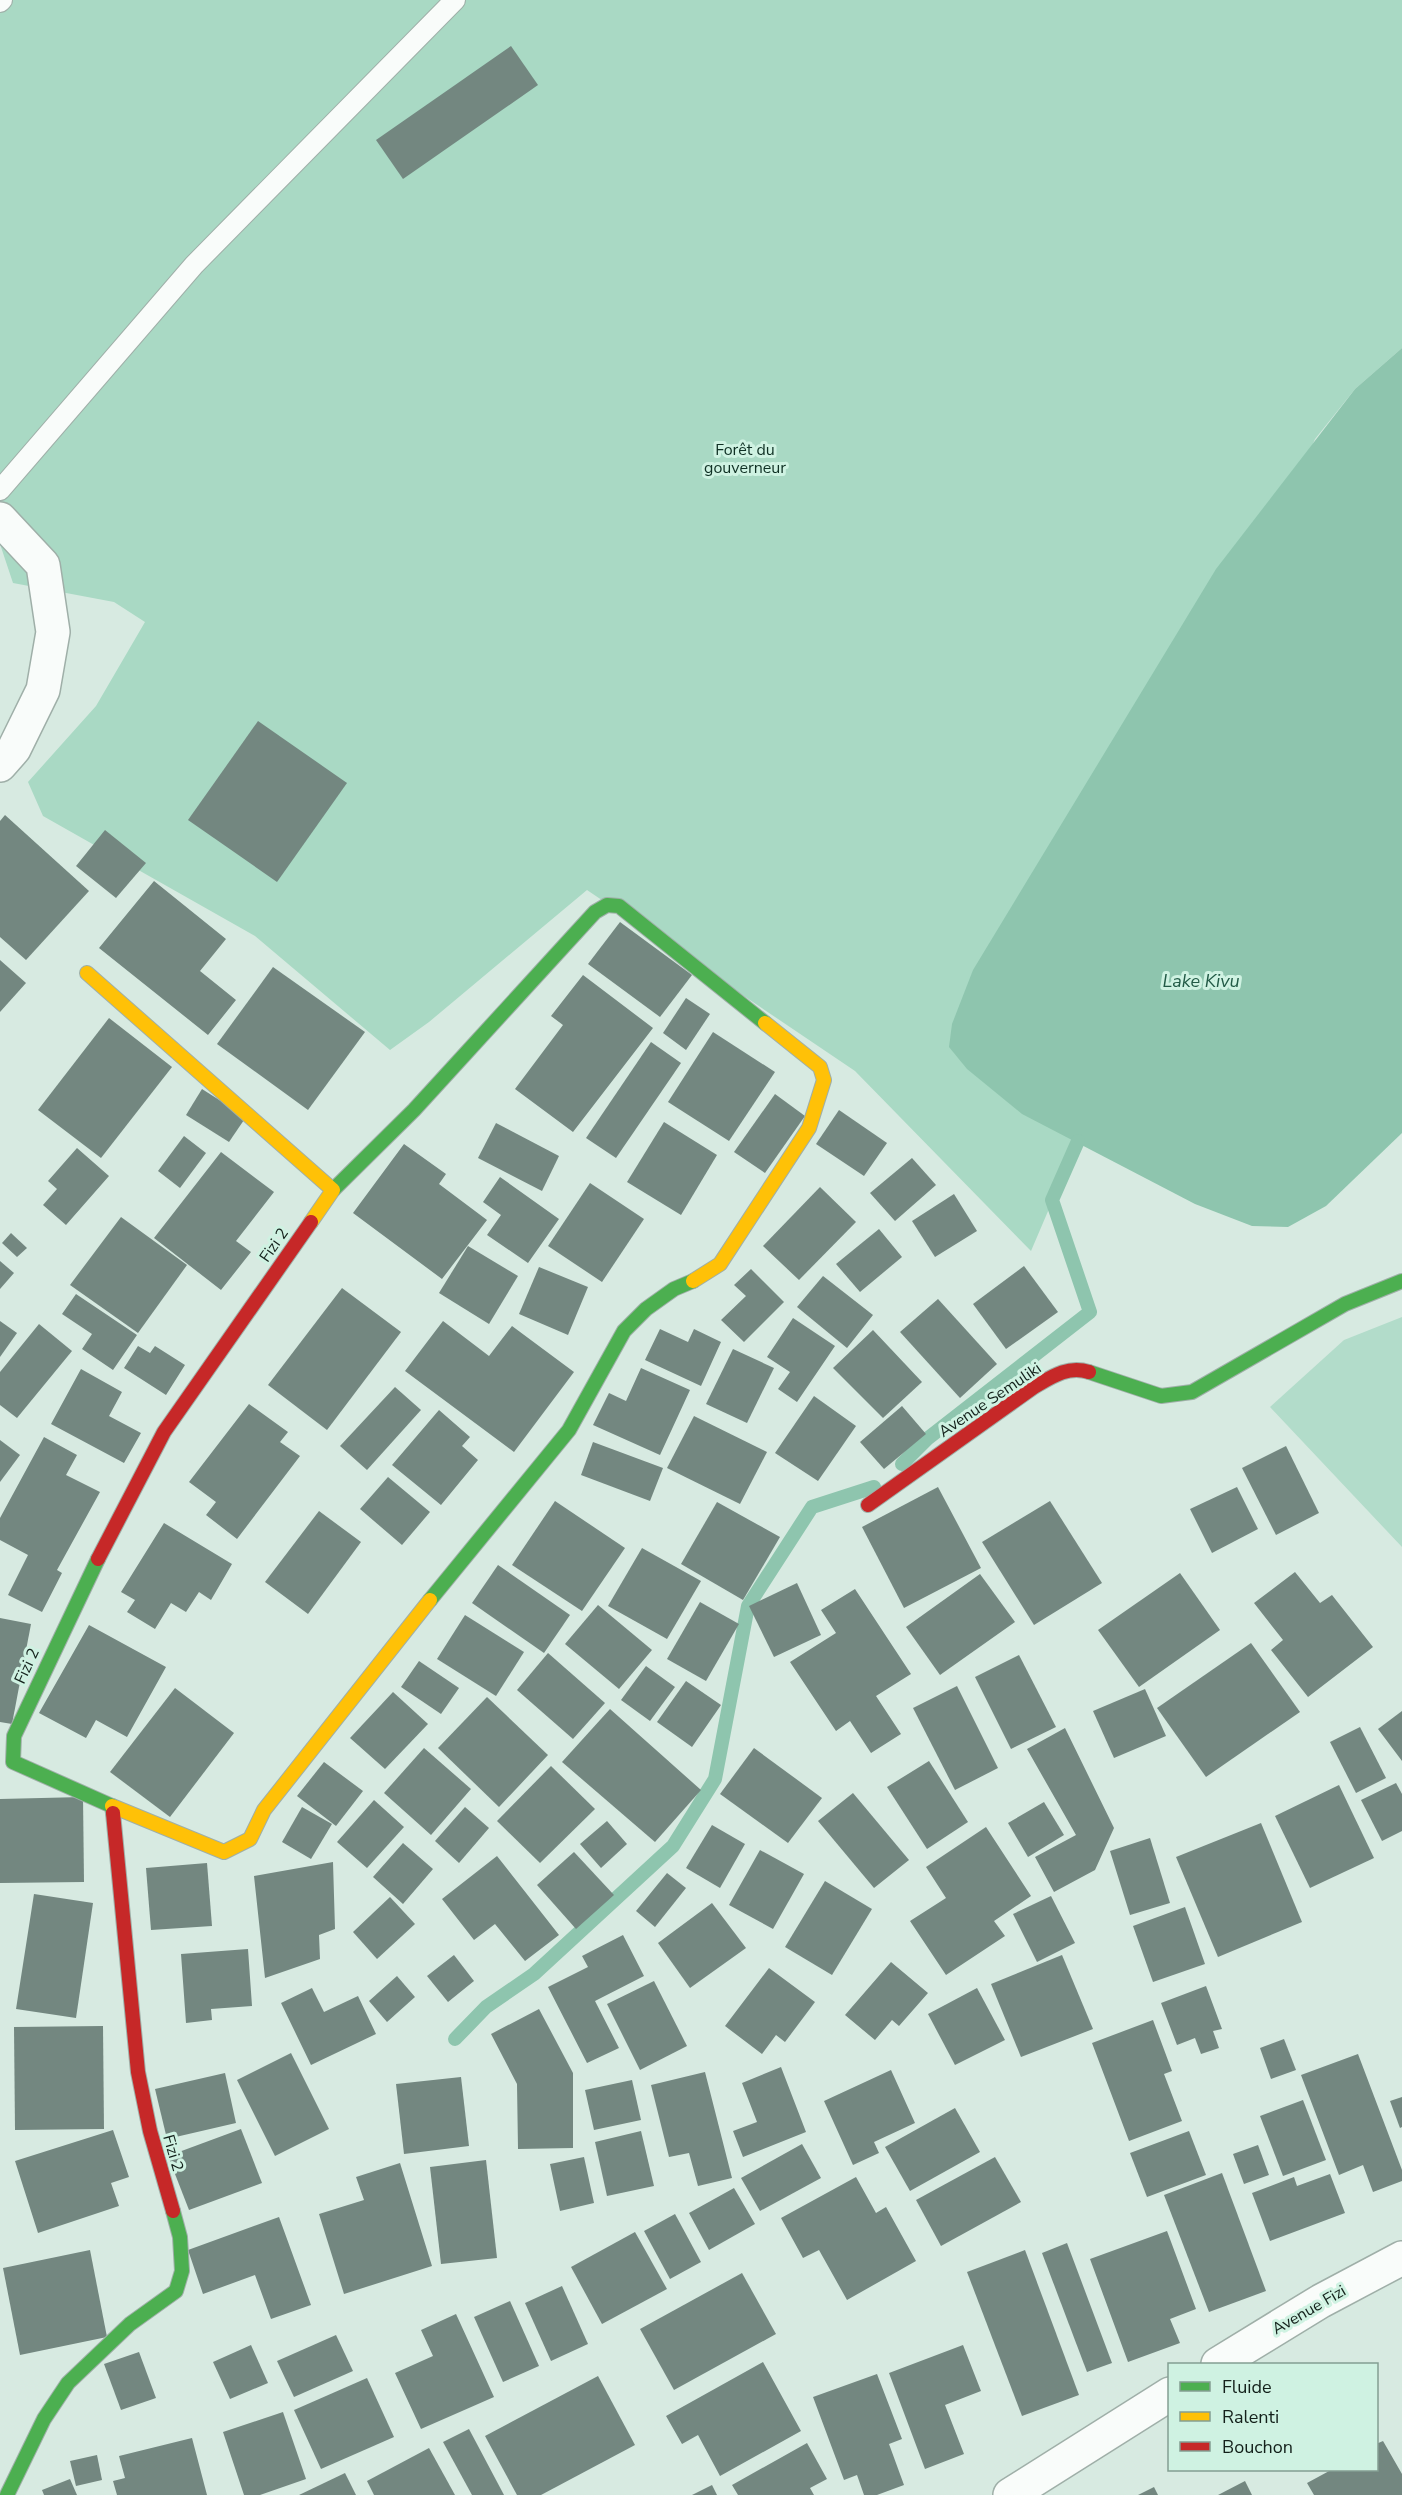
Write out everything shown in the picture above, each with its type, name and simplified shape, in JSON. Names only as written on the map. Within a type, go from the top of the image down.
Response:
[{"type":"street","points":[[0,519],[43,565],[53,633],[43,690],[14,748],[0,765]]},
{"type":"street","points":[[87,972],[333,1190],[414,1110],[595,912],[607,905],[618,906],[820,1066],[824,1080],[809,1128],[720,1264],[703,1277],[674,1289],[646,1309],[624,1331],[569,1430],[432,1597],[264,1810],[250,1839],[224,1852],[112,1806]]},
{"type":"street","name":"Fizi 2","points":[[7,2495],[44,2418],[68,2383],[130,2324],[176,2291],[182,2271],[180,2237],[150,2131],[138,2072],[112,1806],[13,1762],[14,1736],[70,1614],[164,1432],[333,1190]]},
{"type":"street","name":"Avenue Semuliki","points":[[868,1505],[1034,1388],[1059,1374],[1078,1368],[1161,1395],[1192,1392],[1222,1377],[1345,1304],[1402,1281]]},
{"type":"street","name":"Avenue Fizi","points":[[1220,2363],[1321,2301],[1402,2258]]},
{"type":"street","points":[[1010,2495],[1168,2395]]},
{"type":"lane","points":[[0,490],[194,265],[455,0]]},
{"type":"shaded area","points":[[1402,1317],[1402,1547],[1270,1407],[1344,1340]]},
{"type":"green space","name":"Forêt du gouverneur","points":[[0,0],[1402,0],[1402,348],[1355,389],[1315,439],[1022,1113],[1078,1141],[1031,1251],[855,1071],[587,890],[429,1022],[390,1050],[255,936],[43,816],[28,782],[96,706],[145,622],[114,602],[13,583],[0,544]]},
{"type":"water","name":"Lake Kivu","points":[[1402,348],[1402,1133],[1326,1206],[1288,1227],[1252,1226],[1195,1204],[1022,1114],[967,1069],[949,1047],[952,1024],[973,970],[1216,569],[1355,389]]},
{"type":"building","points":[[511,46],[538,85],[403,179],[376,140]]},
{"type":"building","points":[[258,721],[347,783],[277,882],[188,820]]},
{"type":"building","points":[[5,815],[89,891],[26,960],[0,937],[0,821]]},
{"type":"building","points":[[105,830],[146,863],[116,898],[76,866]]},
{"type":"building","points":[[154,881],[226,939],[200,971],[236,1000],[208,1035],[99,948]]},
{"type":"building","points":[[620,922],[692,975],[660,1017],[588,964]]},
{"type":"building","points":[[0,960],[26,983],[0,1012]]},
{"type":"building","points":[[273,967],[365,1032],[308,1110],[217,1044]]},
{"type":"building","points":[[583,975],[653,1028],[573,1132],[515,1089],[563,1025],[551,1016]]},
{"type":"building","points":[[686,998],[710,1014],[686,1050],[663,1033]]},
{"type":"building","points":[[109,1018],[172,1067],[101,1158],[38,1110]]},
{"type":"building","points":[[713,1032],[775,1072],[729,1141],[668,1102]]},
{"type":"building","points":[[651,1042],[681,1063],[616,1158],[586,1138]]},
{"type":"building","points":[[202,1089],[246,1117],[229,1142],[186,1115]]},
{"type":"building","points":[[775,1094],[805,1116],[765,1173],[734,1152]]},
{"type":"building","points":[[839,1110],[887,1143],[864,1176],[816,1144]]},
{"type":"building","points":[[664,1122],[717,1155],[681,1215],[627,1182]]},
{"type":"building","points":[[496,1123],[559,1156],[542,1191],[478,1158]]},
{"type":"building","points":[[184,1136],[206,1153],[180,1188],[158,1171]]},
{"type":"building","points":[[404,1144],[446,1174],[439,1184],[487,1220],[442,1279],[353,1213]]},
{"type":"building","points":[[77,1148],[109,1176],[66,1225],[43,1205],[57,1189],[48,1181]]},
{"type":"building","points":[[221,1152],[274,1192],[236,1241],[251,1252],[221,1290],[154,1238]]},
{"type":"building","points":[[912,1158],[936,1185],[895,1221],[870,1193]]},
{"type":"building","points":[[500,1177],[559,1219],[528,1263],[487,1235],[501,1215],[483,1202]]},
{"type":"building","points":[[590,1183],[644,1219],[602,1282],[548,1246]]},
{"type":"building","points":[[820,1187],[856,1222],[799,1280],[763,1246]]},
{"type":"building","points":[[954,1194],[977,1231],[935,1257],[912,1221]]},
{"type":"building","points":[[121,1217],[187,1265],[138,1333],[70,1285]]},
{"type":"building","points":[[879,1229],[902,1257],[860,1292],[836,1264]]},
{"type":"building","points":[[11,1233],[27,1248],[17,1257],[2,1243]]},
{"type":"building","points":[[468,1246],[518,1276],[489,1324],[439,1293]]},
{"type":"building","points":[[0,1261],[14,1273],[0,1289]]},
{"type":"building","points":[[1024,1266],[1058,1312],[1006,1349],[973,1304]]},
{"type":"building","points":[[539,1267],[588,1287],[568,1335],[519,1314]]},
{"type":"building","points":[[751,1269],[784,1302],[744,1342],[721,1320],[746,1296],[734,1285]]},
{"type":"building","points":[[823,1276],[873,1315],[847,1348],[797,1307]]},
{"type":"building","points":[[342,1288],[401,1332],[327,1430],[268,1385]]},
{"type":"building","points":[[76,1294],[137,1335],[113,1370],[82,1349],[92,1334],[62,1314]]},
{"type":"building","points":[[938,1299],[997,1364],[960,1398],[900,1332]]},
{"type":"building","points":[[793,1318],[835,1346],[797,1402],[778,1389],[790,1372],[767,1357]]},
{"type":"building","points":[[0,1321],[17,1333],[0,1357]]},
{"type":"building","points":[[443,1321],[489,1356],[512,1326],[574,1372],[514,1452],[405,1371]]},
{"type":"building","points":[[39,1324],[72,1351],[17,1418],[0,1405],[0,1372]]},
{"type":"building","points":[[660,1329],[688,1342],[694,1329],[721,1342],[701,1386],[645,1360]]},
{"type":"building","points":[[873,1330],[922,1382],[883,1418],[833,1368]]},
{"type":"building","points":[[138,1346],[150,1353],[155,1346],[185,1365],[166,1395],[124,1368]]},
{"type":"building","points":[[733,1349],[774,1368],[747,1423],[706,1404]]},
{"type":"building","points":[[641,1368],[690,1390],[660,1455],[593,1425],[609,1393],[626,1401]]},
{"type":"building","points":[[81,1369],[122,1392],[109,1416],[141,1433],[124,1463],[51,1424]]},
{"type":"building","points":[[395,1387],[421,1410],[367,1470],[340,1446]]},
{"type":"building","points":[[814,1396],[856,1426],[818,1481],[775,1453]]},
{"type":"building","points":[[249,1404],[288,1432],[280,1442],[300,1456],[237,1539],[206,1515],[216,1502],[189,1482]]},
{"type":"building","points":[[902,1406],[926,1434],[884,1469],[860,1442]]},
{"type":"building","points":[[439,1410],[470,1437],[462,1446],[478,1460],[441,1505],[392,1465]]},
{"type":"building","points":[[694,1416],[767,1452],[740,1504],[667,1468]]},
{"type":"building","points":[[44,1437],[77,1455],[66,1475],[100,1492],[57,1570],[62,1573],[42,1612],[8,1595],[28,1555],[0,1540],[0,1518]]},
{"type":"building","points":[[0,1440],[20,1455],[0,1482]]},
{"type":"building","points":[[593,1442],[663,1468],[650,1501],[581,1475]]},
{"type":"building","points":[[1286,1446],[1319,1513],[1276,1535],[1242,1468]]},
{"type":"building","points":[[388,1477],[430,1512],[402,1545],[360,1509]]},
{"type":"building","points":[[938,1487],[981,1568],[904,1608],[862,1527]]},
{"type":"building","points":[[1237,1487],[1258,1529],[1212,1553],[1190,1509]]},
{"type":"building","points":[[555,1501],[625,1548],[582,1611],[512,1565]]},
{"type":"building","points":[[1050,1501],[1102,1583],[1034,1625],[982,1542]]},
{"type":"building","points":[[717,1502],[780,1537],[743,1600],[681,1564]]},
{"type":"building","points":[[319,1511],[361,1542],[308,1614],[265,1582]]},
{"type":"building","points":[[164,1523],[232,1564],[211,1600],[199,1592],[186,1612],[171,1603],[155,1629],[127,1612],[135,1600],[121,1592]]},
{"type":"building","points":[[642,1548],[701,1581],[667,1639],[608,1606]]},
{"type":"building","points":[[498,1565],[570,1615],[544,1653],[472,1603]]},
{"type":"building","points":[[1295,1572],[1320,1603],[1332,1595],[1373,1647],[1308,1697],[1271,1650],[1283,1640],[1254,1603]]},
{"type":"building","points":[[1180,1573],[1220,1630],[1139,1687],[1098,1630]]},
{"type":"building","points":[[980,1574],[1015,1622],[940,1675],[906,1627]]},
{"type":"building","points":[[797,1583],[821,1635],[774,1657],[749,1606]]},
{"type":"building","points":[[855,1589],[911,1674],[876,1696],[901,1734],[871,1753],[850,1721],[836,1731],[790,1662],[836,1633],[821,1610]]},
{"type":"building","points":[[700,1602],[739,1624],[706,1681],[667,1659]]},
{"type":"building","points":[[598,1605],[652,1650],[619,1689],[565,1644]]},
{"type":"building","points":[[465,1615],[524,1652],[496,1696],[437,1659]]},
{"type":"building","points":[[0,1618],[31,1624],[12,1724],[0,1722]]},
{"type":"building","points":[[89,1625],[166,1667],[127,1737],[96,1720],[86,1738],[39,1713]]},
{"type":"building","points":[[1251,1643],[1300,1712],[1206,1777],[1157,1708]]},
{"type":"building","points":[[548,1653],[605,1703],[573,1739],[517,1690]]},
{"type":"building","points":[[1019,1655],[1056,1727],[1011,1749],[975,1677]]},
{"type":"building","points":[[419,1661],[459,1688],[441,1714],[401,1687]]},
{"type":"building","points":[[646,1666],[675,1687],[650,1721],[621,1700]]},
{"type":"building","points":[[686,1681],[721,1705],[692,1747],[657,1722]]},
{"type":"building","points":[[957,1686],[998,1768],[955,1790],[913,1708]]},
{"type":"building","points":[[175,1688],[234,1733],[170,1817],[110,1772]]},
{"type":"building","points":[[1145,1689],[1166,1736],[1114,1758],[1093,1711]]},
{"type":"building","points":[[393,1692],[428,1724],[385,1769],[350,1738]]},
{"type":"building","points":[[487,1697],[548,1755],[499,1807],[438,1748]]},
{"type":"building","points":[[610,1709],[701,1790],[655,1842],[562,1762]]},
{"type":"building","points":[[1402,1711],[1402,1761],[1378,1729]]},
{"type":"building","points":[[1360,1727],[1386,1778],[1356,1793],[1330,1742]]},
{"type":"building","points":[[1065,1728],[1114,1828],[1095,1870],[1054,1892],[1035,1857],[1076,1835],[1027,1749]]},
{"type":"building","points":[[424,1748],[471,1789],[431,1835],[384,1793]]},
{"type":"building","points":[[754,1748],[822,1798],[788,1843],[720,1794]]},
{"type":"building","points":[[929,1761],[968,1822],[927,1849],[887,1787]]},
{"type":"building","points":[[324,1762],[363,1791],[336,1826],[297,1796]]},
{"type":"building","points":[[551,1766],[595,1809],[540,1863],[497,1821]]},
{"type":"building","points":[[1396,1783],[1402,1794],[1402,1831],[1382,1841],[1361,1800]]},
{"type":"building","points":[[1339,1785],[1374,1858],[1310,1888],[1275,1816]]},
{"type":"building","points":[[853,1793],[909,1860],[874,1888],[818,1821]]},
{"type":"building","points":[[83,1797],[84,1882],[0,1883],[0,1799]]},
{"type":"building","points":[[374,1800],[404,1827],[367,1868],[337,1842]]},
{"type":"building","points":[[1044,1802],[1064,1835],[1028,1857],[1008,1823]]},
{"type":"building","points":[[302,1807],[332,1824],[311,1859],[282,1842]]},
{"type":"building","points":[[465,1807],[489,1828],[459,1863],[435,1841]]},
{"type":"building","points":[[607,1821],[627,1844],[601,1868],[580,1844]]},
{"type":"building","points":[[1261,1823],[1302,1922],[1218,1957],[1176,1857]]},
{"type":"building","points":[[712,1825],[745,1844],[720,1888],[686,1868]]},
{"type":"building","points":[[986,1827],[1031,1896],[994,1921],[1005,1936],[946,1975],[910,1921],[946,1898],[926,1867]]},
{"type":"building","points":[[1150,1838],[1170,1903],[1130,1915],[1110,1851]]},
{"type":"building","points":[[403,1843],[433,1869],[403,1904],[373,1877]]},
{"type":"building","points":[[760,1850],[804,1874],[773,1929],[729,1905]]},
{"type":"building","points":[[574,1852],[614,1895],[576,1929],[537,1885]]},
{"type":"building","points":[[497,1856],[559,1935],[525,1961],[495,1924],[474,1940],[442,1899]]},
{"type":"building","points":[[333,1862],[335,1929],[319,1935],[320,1959],[265,1978],[254,1876]]},
{"type":"building","points":[[207,1863],[212,1926],[151,1930],[146,1868]]},
{"type":"building","points":[[667,1873],[686,1888],[655,1927],[636,1911]]},
{"type":"building","points":[[825,1881],[872,1909],[832,1975],[785,1947]]},
{"type":"building","points":[[34,1894],[93,1903],[76,2018],[16,2009]]},
{"type":"building","points":[[1051,1896],[1075,1943],[1037,1962],[1013,1914]]},
{"type":"building","points":[[390,1897],[415,1924],[377,1959],[353,1932]]},
{"type":"building","points":[[712,1903],[746,1948],[690,1988],[658,1943]]},
{"type":"building","points":[[1185,1907],[1205,1964],[1153,1982],[1133,1926]]},
{"type":"building","points":[[623,1935],[644,1976],[595,2001],[619,2048],[587,2063],[548,1987],[588,1967],[582,1956]]},
{"type":"building","points":[[248,1949],[252,2006],[211,2009],[212,2020],[186,2023],[181,1954]]},
{"type":"building","points":[[454,1955],[474,1981],[448,2002],[427,1976]]},
{"type":"building","points":[[1062,1955],[1093,2029],[1021,2057],[991,1984]]},
{"type":"building","points":[[891,1962],[928,1993],[899,2026],[892,2020],[875,2040],[845,2015]]},
{"type":"building","points":[[769,1968],[815,2002],[785,2042],[776,2035],[762,2054],[725,2026]]},
{"type":"building","points":[[397,1976],[415,1997],[387,2022],[369,2001]]},
{"type":"building","points":[[654,1981],[687,2046],[640,2070],[607,2004]]},
{"type":"building","points":[[1206,1986],[1222,2029],[1213,2031],[1219,2048],[1201,2054],[1195,2038],[1177,2045],[1161,2003]]},
{"type":"building","points":[[312,1988],[324,2012],[358,1996],[376,2034],[311,2065],[281,2003]]},
{"type":"building","points":[[977,1988],[1005,2040],[955,2065],[928,2014]]},
{"type":"building","points":[[539,2009],[573,2073],[573,2148],[518,2149],[517,2084],[491,2034]]},
{"type":"building","points":[[1153,2020],[1172,2071],[1164,2074],[1182,2121],[1129,2141],[1092,2043]]},
{"type":"building","points":[[103,2026],[104,2129],[15,2130],[14,2027]]},
{"type":"building","points":[[1284,2039],[1296,2070],[1271,2079],[1260,2048]]},
{"type":"building","points":[[291,2053],[329,2129],[275,2156],[237,2080]]},
{"type":"building","points":[[1358,2054],[1402,2170],[1402,2181],[1373,2192],[1363,2165],[1339,2175],[1301,2075]]},
{"type":"building","points":[[781,2067],[806,2132],[743,2157],[733,2131],[757,2122],[742,2083]]},
{"type":"building","points":[[891,2070],[915,2123],[874,2142],[879,2153],[853,2165],[824,2101]]},
{"type":"building","points":[[705,2072],[732,2178],[698,2186],[689,2153],[669,2157],[651,2085]]},
{"type":"building","points":[[225,2073],[236,2123],[167,2139],[155,2089]]},
{"type":"building","points":[[461,2077],[469,2146],[404,2154],[396,2084]]},
{"type":"building","points":[[632,2080],[641,2120],[594,2130],[585,2090]]},
{"type":"building","points":[[1402,2097],[1402,2127],[1400,2128],[1390,2101]]},
{"type":"building","points":[[1303,2100],[1326,2160],[1283,2176],[1260,2116]]},
{"type":"building","points":[[955,2108],[980,2152],[910,2191],[885,2147]]},
{"type":"building","points":[[241,2129],[262,2183],[189,2210],[168,2156]]},
{"type":"building","points":[[113,2130],[129,2177],[111,2183],[119,2206],[38,2233],[15,2161]]},
{"type":"building","points":[[641,2131],[654,2186],[607,2196],[595,2142]]},
{"type":"building","points":[[1189,2131],[1206,2175],[1147,2197],[1130,2153]]},
{"type":"building","points":[[802,2144],[821,2178],[760,2211],[741,2178]]},
{"type":"building","points":[[1258,2145],[1269,2175],[1244,2184],[1233,2154]]},
{"type":"building","points":[[584,2157],[594,2203],[560,2211],[550,2164]]},
{"type":"building","points":[[995,2157],[1021,2202],[941,2246],[916,2200]]},
{"type":"building","points":[[486,2160],[497,2258],[441,2264],[430,2167]]},
{"type":"building","points":[[400,2163],[432,2266],[344,2294],[319,2214],[364,2200],[356,2177]]},
{"type":"building","points":[[1222,2173],[1266,2291],[1209,2312],[1164,2195]]},
{"type":"building","points":[[1330,2174],[1345,2213],[1270,2241],[1252,2193],[1294,2177],[1297,2186]]},
{"type":"building","points":[[856,2177],[876,2213],[886,2207],[916,2261],[847,2300],[819,2250],[803,2258],[781,2218]]},
{"type":"building","points":[[734,2188],[755,2224],[709,2250],[689,2213]]},
{"type":"building","points":[[675,2214],[701,2262],[670,2279],[644,2231]]},
{"type":"building","points":[[279,2217],[311,2305],[271,2319],[255,2275],[203,2294],[188,2250]]},
{"type":"building","points":[[1167,2231],[1196,2309],[1170,2319],[1180,2343],[1128,2362],[1090,2259]]},
{"type":"building","points":[[635,2232],[667,2289],[602,2324],[571,2267]]},
{"type":"building","points":[[1067,2243],[1112,2363],[1087,2372],[1042,2253]]},
{"type":"building","points":[[90,2250],[107,2337],[20,2355],[3,2268]]},
{"type":"building","points":[[1025,2250],[1079,2395],[1022,2416],[967,2272]]},
{"type":"building","points":[[742,2273],[776,2334],[674,2390],[640,2329]]},
{"type":"building","points":[[562,2286],[588,2344],[551,2361],[525,2303]]},
{"type":"building","points":[[510,2301],[539,2366],[503,2382],[474,2317]]},
{"type":"building","points":[[456,2314],[494,2397],[421,2429],[395,2373],[433,2356],[421,2330]]},
{"type":"building","points":[[336,2335],[353,2371],[294,2397],[277,2361]]},
{"type":"building","points":[[251,2345],[268,2383],[230,2399],[213,2362]]},
{"type":"building","points":[[963,2345],[981,2391],[945,2405],[964,2454],[925,2469],[889,2373]]},
{"type":"building","points":[[139,2352],[156,2398],[121,2410],[104,2364]]},
{"type":"building","points":[[763,2362],[801,2431],[720,2476],[698,2435],[682,2444],[666,2416]]},
{"type":"building","points":[[877,2374],[902,2439],[889,2444],[904,2485],[877,2495],[864,2495],[857,2475],[844,2480],[813,2397]]},
{"type":"building","points":[[598,2376],[635,2445],[541,2495],[517,2495],[485,2436]]},
{"type":"building","points":[[367,2378],[394,2437],[321,2469],[294,2410]]},
{"type":"building","points":[[283,2412],[306,2479],[260,2495],[244,2495],[223,2432]]},
{"type":"building","points":[[469,2429],[504,2495],[472,2495],[443,2442]]},
{"type":"building","points":[[192,2438],[207,2495],[117,2495],[113,2481],[125,2478],[119,2456]]},
{"type":"building","points":[[1383,2441],[1402,2474],[1402,2495],[1314,2495],[1307,2483],[1329,2471],[1378,2471],[1378,2443]]},
{"type":"building","points":[[807,2443],[827,2479],[810,2488],[814,2495],[738,2495],[732,2485]]},
{"type":"building","points":[[429,2448],[455,2495],[374,2495],[367,2481]]},
{"type":"building","points":[[97,2455],[102,2480],[76,2486],[70,2461]]},
{"type":"building","points":[[345,2473],[356,2495],[299,2495]]},
{"type":"building","points":[[70,2479],[77,2495],[44,2495],[42,2490]]},
{"type":"building","points":[[1245,2481],[1252,2495],[1218,2495]]},
{"type":"building","points":[[712,2485],[717,2495],[692,2495]]},
{"type":"building","points":[[1154,2487],[1158,2495],[1138,2495]]},
{"type":"waterway","points":[[902,1464],[927,1439],[1090,1312],[1052,1200],[1078,1141]]},
{"type":"waterway","points":[[455,2039],[486,2007],[534,1974],[673,1846],[715,1779],[748,1606],[812,1507],[874,1487]]},
{"type":"traffic: fast","points":[[333,1190],[414,1110],[595,912],[607,905],[619,906],[765,1023]]},
{"type":"traffic: fast","points":[[430,1600],[569,1430],[624,1331],[646,1309],[674,1289],[693,1281]]},
{"type":"traffic: fast","points":[[1089,1372],[1161,1396],[1192,1392],[1345,1304],[1402,1281]]},
{"type":"traffic: fast","points":[[98,1559],[14,1736],[13,1762],[112,1806],[113,1813]]},
{"type":"traffic: fast","points":[[7,2495],[44,2419],[68,2383],[130,2324],[176,2291],[182,2271],[180,2237],[173,2211]]},
{"type":"traffic: slow","points":[[87,973],[333,1190],[311,1222]]},
{"type":"traffic: slow","points":[[693,1281],[720,1264],[809,1128],[824,1080],[820,1067],[765,1023]]},
{"type":"traffic: slow","points":[[112,1806],[224,1852],[250,1839],[264,1810],[430,1600]]},
{"type":"traffic: jam","points":[[98,1559],[164,1432],[311,1222]]},
{"type":"traffic: jam","points":[[868,1505],[1034,1387],[1067,1371],[1089,1372]]},
{"type":"traffic: jam","points":[[113,1813],[138,2072],[150,2131],[173,2211]]}]
